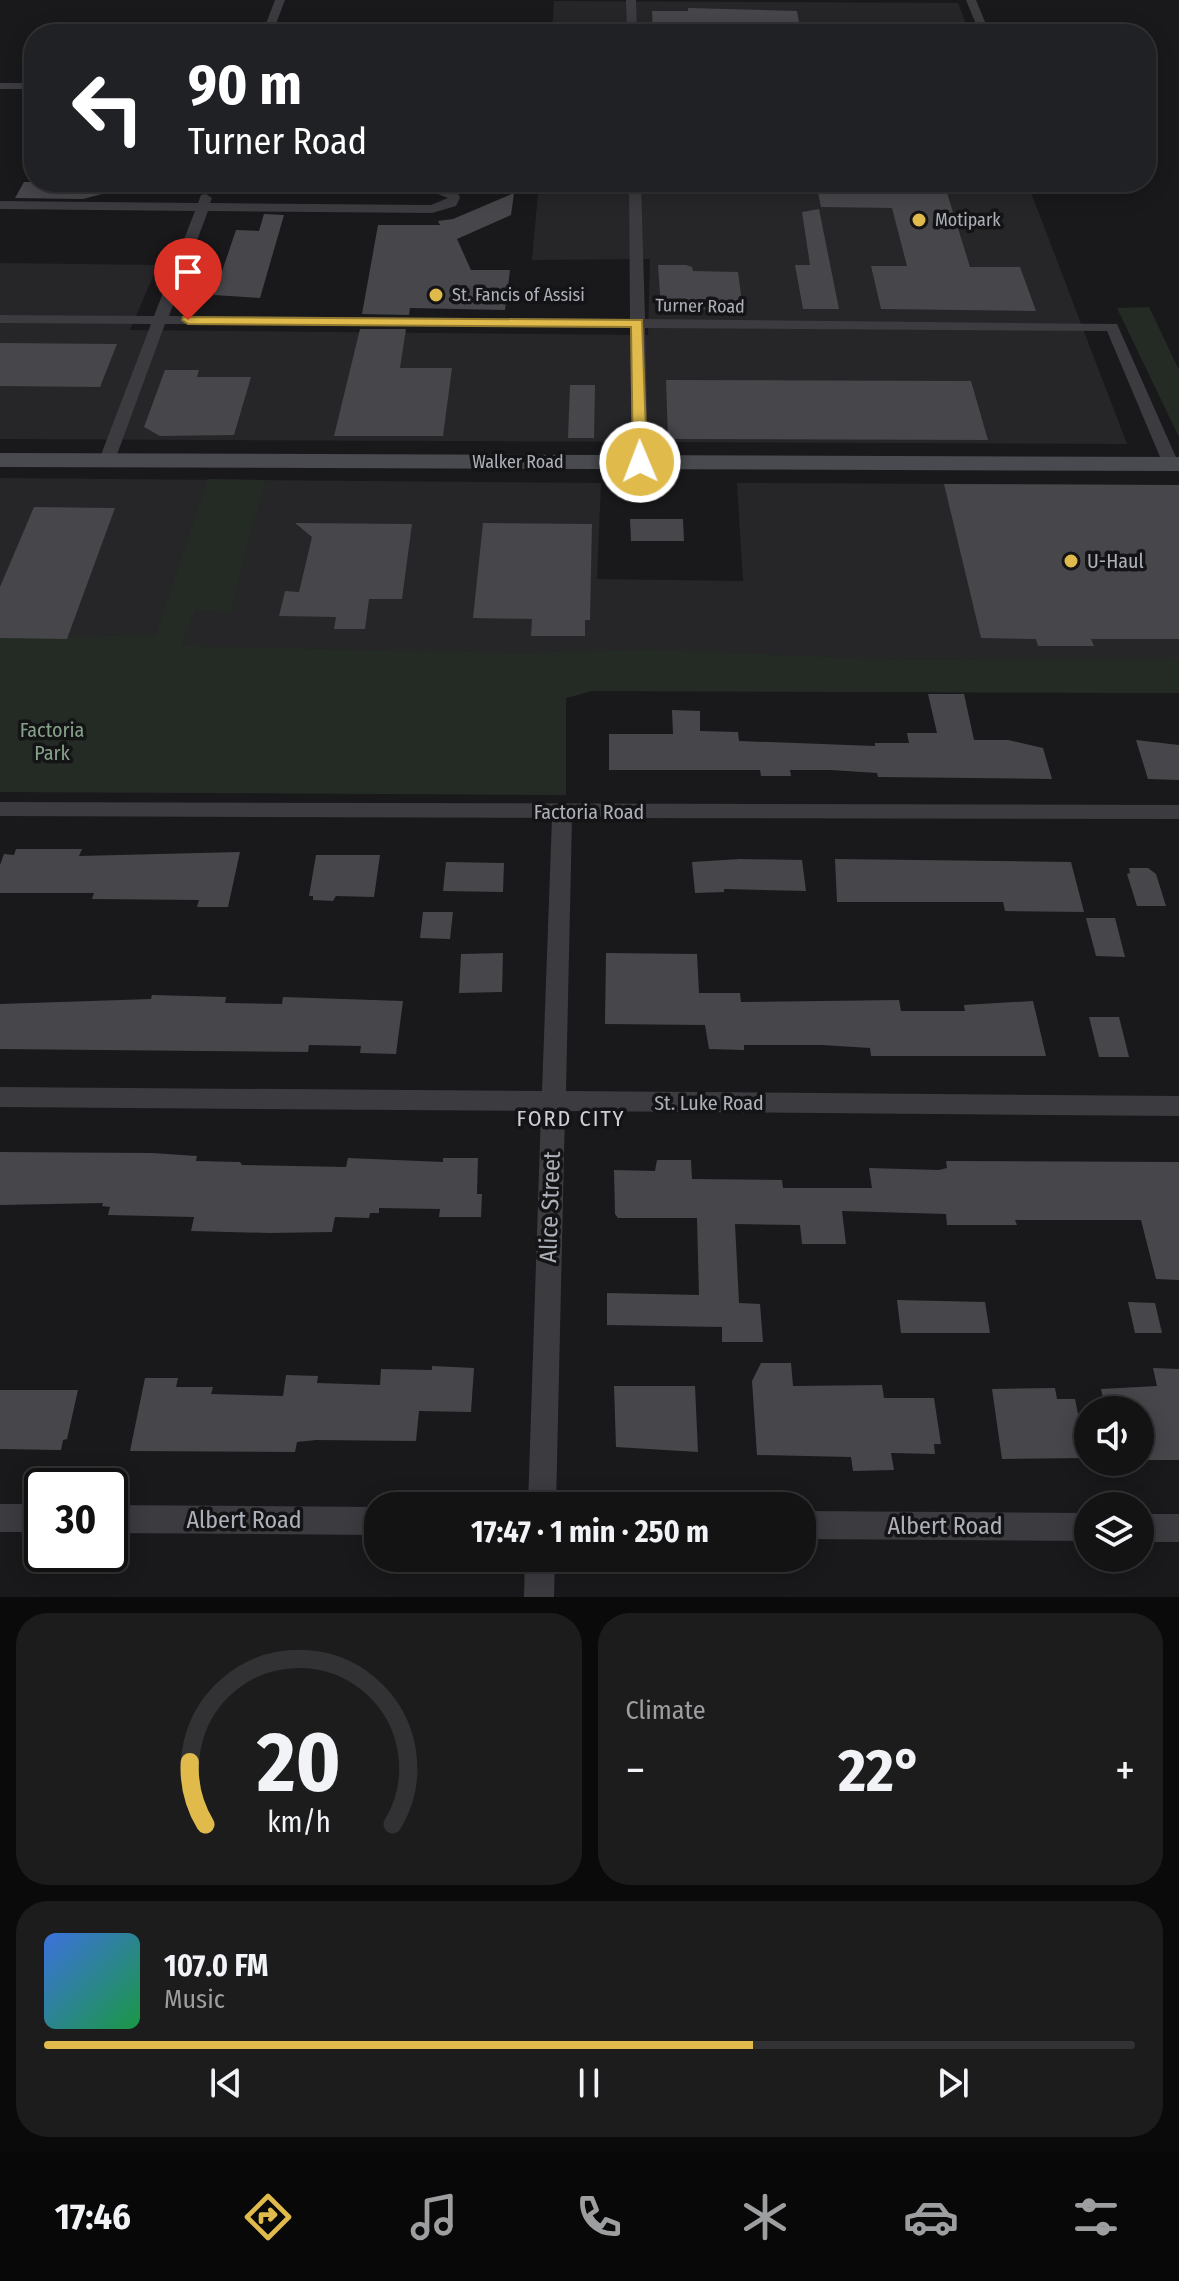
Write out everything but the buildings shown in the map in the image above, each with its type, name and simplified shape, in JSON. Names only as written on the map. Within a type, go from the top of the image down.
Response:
[{"type":"main road","name":"Walker Road","points":[[0,460],[1175,464]]},
{"type":"street","points":[[271,24],[280,0]]},
{"type":"street","points":[[631,0],[632,24]]},
{"type":"street","points":[[971,0],[981,24]]},
{"type":"street","points":[[0,86],[24,86]]},
{"type":"street","points":[[107,460],[208,192]]},
{"type":"street","points":[[0,205],[432,209],[451,203],[453,194],[447,192]]},
{"type":"street","points":[[635,192],[640,462]]},
{"type":"street","name":"Turner Road","points":[[0,319],[1112,327],[1175,464]]},
{"type":"street","name":"Factoria Road","points":[[0,809],[1179,812]]},
{"type":"street","name":"Alice Street","points":[[542,1492],[562,812]]},
{"type":"street","name":"St. Luke Road","points":[[0,1097],[1179,1106]]},
{"type":"street","points":[[0,1518],[24,1518]]},
{"type":"street","name":"Albert Road","points":[[128,1519],[364,1521]]},
{"type":"street","name":"Albert Road","points":[[816,1525],[1074,1527]]},
{"type":"street","points":[[1154,1528],[1179,1528]]},
{"type":"street","points":[[539,1597],[540,1572]]},
{"type":"shaded area","points":[[554,1],[958,3],[966,24],[553,24]]},
{"type":"shaded area","points":[[538,192],[1031,192],[1127,444],[0,439],[0,263],[158,265],[130,330],[648,335],[650,259],[532,260]]},
{"type":"shaded area","points":[[0,478],[601,483],[597,579],[743,581],[737,483],[1179,485],[1179,693],[592,691],[566,698],[0,690]]},
{"type":"green space","points":[[1149,307],[1179,370],[1179,437],[1117,308]]},
{"type":"green space","name":"Factoria Park","points":[[208,479],[265,480],[230,612],[195,610],[181,646],[520,653],[648,649],[896,660],[1179,659],[1179,693],[592,691],[566,698],[566,795],[0,792],[0,638],[156,635]]},
{"type":"place","name":"Motipark","points":[[919,220]]},
{"type":"place","name":"St. Fancis of Assisi","points":[[436,295]]},
{"type":"place","name":"U-Haul","points":[[1071,561]]},
{"type":"district","name":"FORD CITY","points":[[571,1118]]},
{"type":"route","points":[[188,320],[638,323],[640,462]]}]
